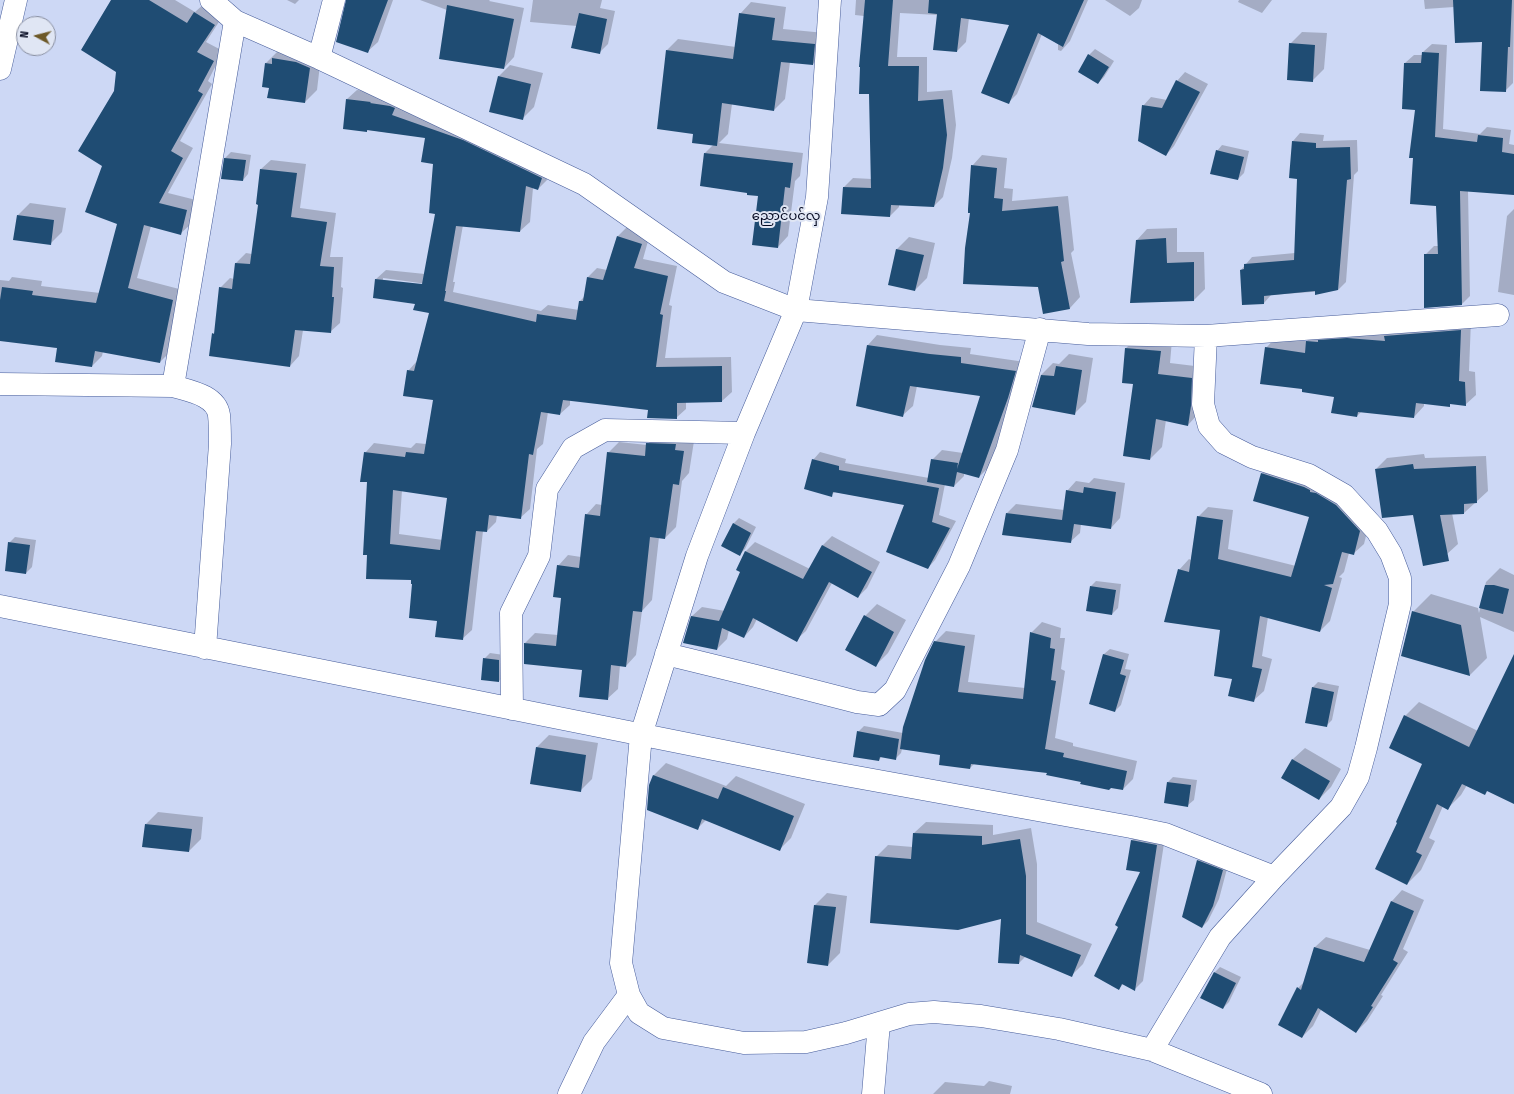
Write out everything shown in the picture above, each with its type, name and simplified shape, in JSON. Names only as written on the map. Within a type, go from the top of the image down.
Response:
[{"type":"street","points":[[0,69],[16,0]]},
{"type":"street","points":[[211,0],[235,21],[319,58],[584,184],[724,282],[796,310],[1088,334],[1206,336],[1498,315]]},
{"type":"street","points":[[319,58],[334,0]]},
{"type":"street","points":[[830,0],[817,197],[796,310],[744,433],[697,556],[641,735],[621,963],[629,995],[639,1013],[663,1028],[744,1043],[806,1042],[846,1033],[909,1014],[934,1012],[981,1016],[1059,1029],[1152,1050],[1261,1094]]},
{"type":"street","points":[[173,386],[235,21]]},
{"type":"street","points":[[666,654],[857,702],[878,705],[895,690],[958,566],[1007,450],[1040,329]]},
{"type":"street","points":[[1152,1050],[1220,937],[1274,877],[1341,807],[1358,777],[1400,604],[1400,578],[1391,554],[1377,531],[1344,495],[1309,476],[1252,457],[1224,443],[1209,426],[1203,404],[1206,336]]},
{"type":"street","points":[[0,384],[173,386],[195,393],[210,400],[219,413],[220,444],[205,648]]},
{"type":"street","points":[[512,710],[511,614],[538,556],[547,489],[573,448],[605,430],[744,433]]},
{"type":"street","points":[[0,606],[512,710],[818,770],[1158,832],[1199,846],[1274,877]]},
{"type":"street","points":[[569,1094],[594,1042],[629,995]]},
{"type":"street","points":[[873,1094],[879,1023]]},
{"type":"building","points":[[111,0],[149,0],[187,23],[194,12],[215,25],[197,52],[214,61],[198,91],[203,94],[171,151],[183,158],[159,203],[187,210],[181,235],[144,225],[128,288],[173,300],[160,363],[95,351],[92,367],[55,362],[57,348],[0,341],[0,300],[2,287],[33,291],[32,295],[96,303],[117,224],[85,212],[102,166],[78,151],[114,91],[116,72],[81,50]]},
{"type":"building","points":[[346,0],[388,0],[368,53],[336,42]]},
{"type":"building","points":[[865,0],[893,0],[888,66],[919,66],[918,101],[943,99],[947,135],[943,168],[934,207],[891,205],[890,217],[841,214],[843,187],[871,188],[869,94],[859,94],[859,67]]},
{"type":"building","points":[[929,0],[1084,0],[1063,47],[1038,33],[1009,104],[981,93],[1009,25],[961,18],[957,52],[933,50],[937,14],[928,13]]},
{"type":"building","points":[[1453,0],[1512,0],[1506,92],[1480,91],[1482,42],[1455,43]]},
{"type":"building","points":[[447,5],[514,19],[504,69],[439,59]]},
{"type":"building","points":[[579,13],[607,19],[600,54],[571,48]]},
{"type":"building","points":[[739,13],[775,18],[772,40],[815,44],[813,65],[781,62],[774,111],[722,103],[717,146],[692,143],[693,134],[657,129],[666,50],[733,59]]},
{"type":"building","points":[[1289,43],[1315,45],[1313,82],[1287,80]]},
{"type":"building","points":[[1422,52],[1439,53],[1435,137],[1477,142],[1478,135],[1503,138],[1502,152],[1514,154],[1514,195],[1460,191],[1462,305],[1424,308],[1424,254],[1438,254],[1436,206],[1410,204],[1413,158],[1409,158],[1415,110],[1402,109],[1404,63],[1421,63]]},
{"type":"building","points":[[1088,54],[1109,67],[1098,84],[1078,72]]},
{"type":"building","points":[[272,58],[296,62],[310,68],[305,103],[267,98],[269,88],[262,87],[265,63],[272,64]]},
{"type":"building","points":[[498,76],[531,84],[523,120],[489,112]]},
{"type":"building","points":[[1176,80],[1200,92],[1166,156],[1138,141],[1142,105],[1162,108]]},
{"type":"building","points":[[346,99],[390,106],[395,108],[392,115],[463,140],[542,178],[538,190],[526,186],[520,232],[456,226],[444,301],[536,322],[537,314],[576,320],[579,301],[583,301],[587,277],[603,280],[617,236],[642,244],[634,268],[668,276],[660,314],[663,315],[656,367],[722,366],[722,402],[677,403],[677,419],[647,418],[648,410],[563,400],[560,415],[541,412],[533,455],[529,454],[521,519],[489,515],[487,532],[476,531],[463,640],[435,637],[437,621],[409,618],[412,584],[411,580],[366,579],[367,555],[363,555],[367,482],[360,482],[364,452],[405,457],[406,452],[424,454],[433,400],[403,396],[407,370],[414,371],[429,313],[413,310],[415,304],[373,298],[375,279],[422,284],[435,214],[429,213],[433,164],[421,162],[425,138],[367,130],[367,132],[343,129]],"holes":[[[393,490],[447,498],[440,550],[390,544]]]},
{"type":"building","points":[[1292,141],[1316,143],[1316,148],[1350,147],[1351,179],[1347,180],[1338,290],[1315,295],[1315,291],[1264,296],[1264,304],[1242,305],[1240,270],[1244,269],[1244,264],[1294,260],[1297,179],[1289,178]]},
{"type":"building","points":[[1216,150],[1244,157],[1238,180],[1210,174]]},
{"type":"building","points":[[704,153],[793,163],[790,188],[785,187],[778,248],[752,245],[758,196],[700,186]]},
{"type":"building","points":[[224,158],[246,160],[243,181],[221,179]]},
{"type":"building","points":[[971,165],[997,168],[994,198],[1003,199],[1002,211],[1058,206],[1064,261],[1061,262],[1070,309],[1043,314],[1038,287],[963,284],[965,248],[970,213],[968,213],[968,209]]},
{"type":"building","points":[[260,169],[297,173],[291,217],[327,222],[320,266],[334,267],[332,297],[334,297],[331,333],[295,330],[290,367],[209,356],[212,333],[214,334],[219,287],[232,289],[235,263],[250,264],[258,205],[256,204]]},
{"type":"building","points":[[17,215],[54,220],[51,245],[13,240]]},
{"type":"building","points":[[1166,238],[1167,263],[1194,262],[1194,301],[1130,303],[1136,240]]},
{"type":"building","points":[[896,249],[924,255],[915,291],[888,285]]},
{"type":"building","points":[[1461,330],[1459,381],[1465,382],[1466,406],[1450,404],[1450,407],[1416,403],[1414,418],[1358,412],[1357,417],[1331,413],[1334,397],[1302,392],[1302,389],[1260,384],[1265,347],[1305,353],[1306,341],[1318,342],[1318,340],[1347,338],[1385,341],[1384,336]]},
{"type":"building","points":[[867,345],[961,357],[961,363],[1016,371],[1008,398],[979,478],[957,472],[954,487],[927,482],[931,459],[958,463],[957,469],[980,396],[910,386],[903,417],[856,406]]},
{"type":"building","points":[[1125,348],[1161,351],[1158,374],[1192,378],[1191,406],[1188,426],[1156,419],[1150,460],[1123,456],[1133,384],[1122,383]]},
{"type":"building","points":[[1056,366],[1082,370],[1075,415],[1032,407],[1041,375],[1054,376]]},
{"type":"building","points":[[646,443],[676,444],[675,450],[684,451],[679,485],[673,484],[665,539],[650,537],[642,612],[633,611],[626,667],[611,665],[608,700],[579,697],[582,670],[524,664],[524,643],[556,646],[561,598],[553,597],[557,565],[579,568],[585,514],[600,516],[607,452],[645,456]]},
{"type":"building","points":[[812,459],[839,466],[839,470],[939,488],[932,522],[950,528],[928,569],[886,552],[904,505],[833,492],[832,497],[804,489]]},
{"type":"building","points":[[1413,464],[1414,469],[1476,466],[1477,503],[1464,504],[1464,514],[1440,515],[1449,561],[1423,566],[1413,515],[1382,518],[1375,469]]},
{"type":"building","points":[[1261,473],[1304,487],[1310,490],[1310,492],[1316,493],[1336,505],[1360,531],[1354,555],[1342,552],[1333,584],[1324,585],[1332,588],[1320,632],[1260,616],[1252,667],[1262,669],[1254,702],[1228,696],[1232,679],[1214,676],[1220,630],[1164,622],[1178,569],[1189,572],[1197,516],[1223,520],[1218,559],[1291,577],[1309,517],[1253,501]]},
{"type":"building","points":[[1084,487],[1116,492],[1111,529],[1074,524],[1071,543],[1002,535],[1006,513],[1062,520],[1066,490],[1083,493]]},
{"type":"building","points":[[733,523],[751,533],[740,556],[721,546]]},
{"type":"building","points":[[8,542],[30,545],[26,574],[5,571]]},
{"type":"building","points":[[822,545],[872,572],[858,598],[829,582],[797,642],[753,618],[744,638],[722,628],[717,650],[683,643],[691,616],[719,621],[740,572],[736,570],[745,551],[803,579]]},
{"type":"building","points":[[1485,585],[1494,585],[1509,589],[1503,614],[1479,608]]},
{"type":"building","points":[[1090,586],[1116,590],[1112,615],[1086,611]]},
{"type":"building","points":[[1412,611],[1461,625],[1470,676],[1401,656]]},
{"type":"building","points":[[864,615],[894,632],[876,667],[845,650]]},
{"type":"building","points":[[1030,632],[1051,638],[1050,648],[1055,649],[1051,680],[1056,681],[1045,749],[1064,753],[1063,757],[1127,771],[1123,790],[1111,788],[1109,790],[1080,784],[1081,782],[1046,775],[1047,773],[971,764],[970,769],[939,765],[940,755],[900,749],[903,727],[925,660],[934,641],[965,646],[958,692],[1023,699]]},
{"type":"building","points":[[1103,654],[1124,660],[1120,674],[1126,676],[1115,712],[1089,704]]},
{"type":"building","points":[[1514,654],[1514,804],[1487,791],[1485,795],[1462,784],[1448,810],[1437,804],[1416,852],[1422,855],[1407,885],[1375,869],[1397,823],[1396,822],[1422,764],[1389,748],[1404,715],[1469,747]]},
{"type":"building","points":[[483,658],[499,660],[499,682],[481,680]]},
{"type":"building","points":[[1312,687],[1334,692],[1327,727],[1305,723]]},
{"type":"building","points":[[857,731],[899,739],[896,760],[880,757],[879,761],[853,757]]},
{"type":"building","points":[[536,747],[586,755],[581,792],[530,784]]},
{"type":"building","points":[[1292,759],[1330,781],[1319,800],[1281,778]]},
{"type":"building","points":[[653,775],[718,799],[723,787],[794,816],[780,851],[702,819],[698,830],[647,810],[649,785]]},
{"type":"building","points":[[1167,782],[1191,785],[1188,807],[1164,803]]},
{"type":"building","points":[[145,824],[192,829],[189,852],[142,847]]},
{"type":"building","points":[[913,833],[982,836],[982,845],[1020,839],[1026,876],[1026,934],[1081,955],[1072,977],[1020,955],[1019,964],[998,963],[1001,919],[958,930],[870,923],[875,856],[911,859]]},
{"type":"building","points":[[1131,840],[1157,845],[1135,991],[1122,984],[1119,990],[1094,976],[1118,927],[1115,925],[1140,872],[1126,870]]},
{"type":"building","points":[[1197,860],[1223,870],[1213,906],[1202,928],[1182,917]]},
{"type":"building","points":[[1391,901],[1414,911],[1393,960],[1398,963],[1371,1006],[1373,1007],[1356,1033],[1318,1008],[1302,1038],[1278,1025],[1297,987],[1301,990],[1314,947],[1364,962]]},
{"type":"building","points":[[814,905],[836,907],[828,966],[807,963]]},
{"type":"building","points":[[1214,972],[1236,983],[1223,1009],[1200,998]]},
{"type":"district","name":"ညောင်ပင်လှ","points":[[786,216]]}]
